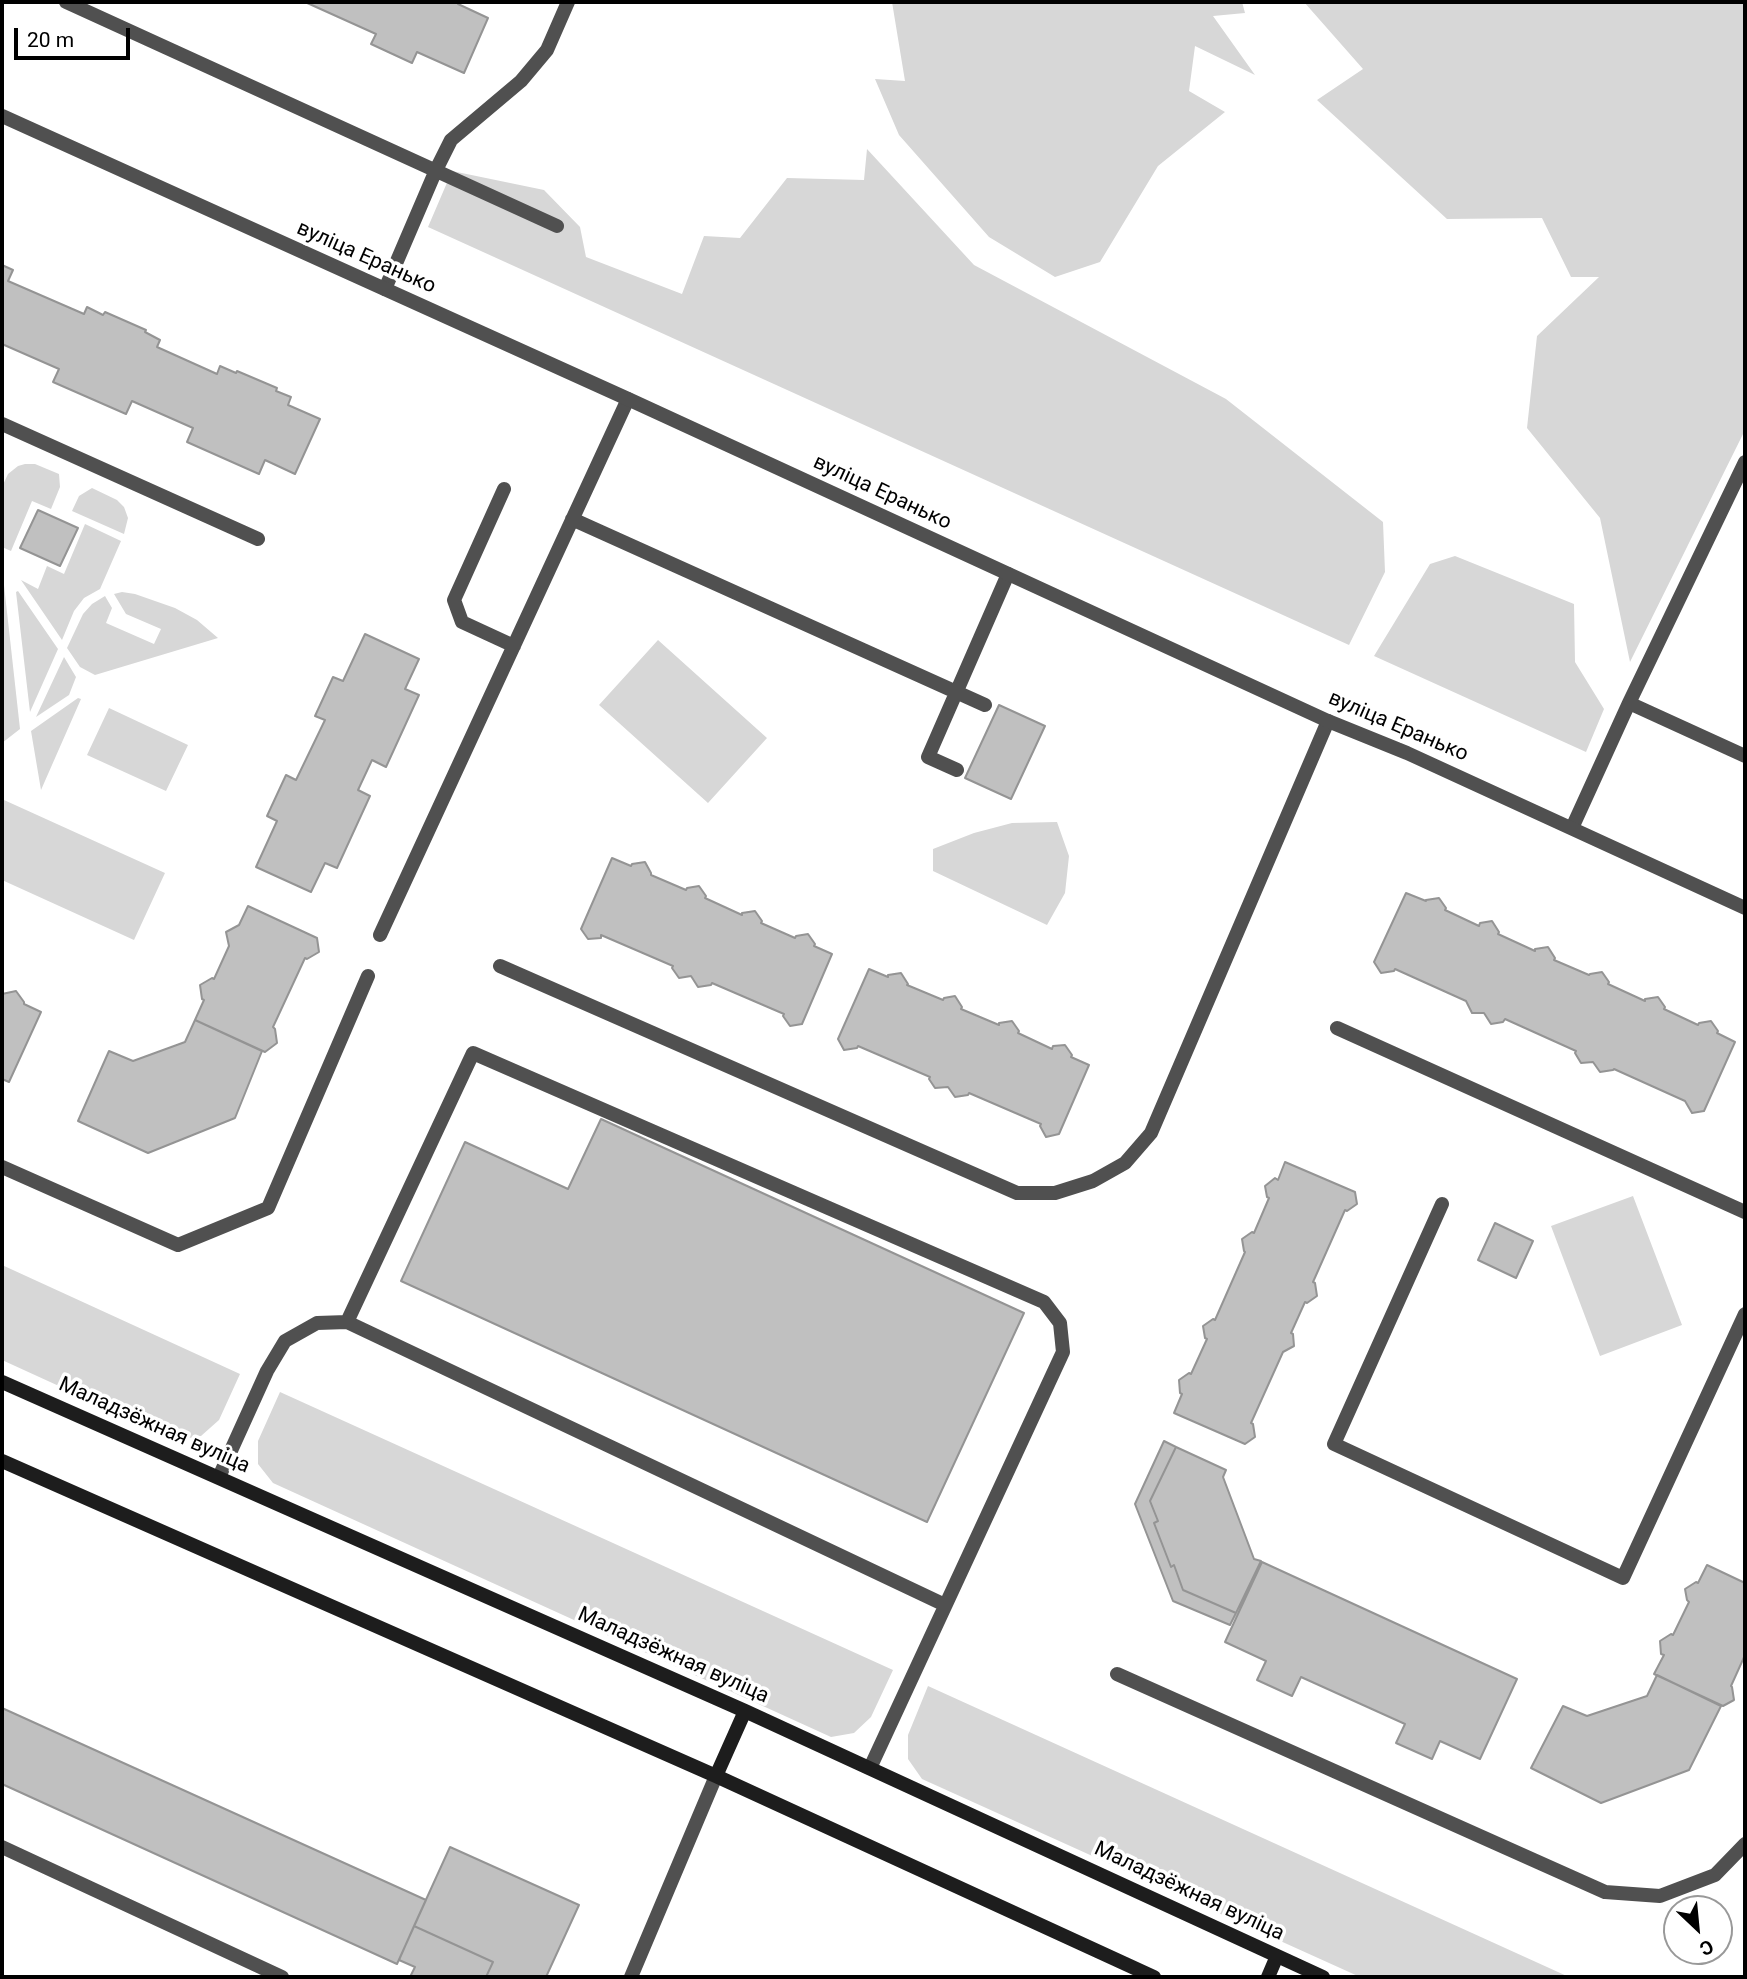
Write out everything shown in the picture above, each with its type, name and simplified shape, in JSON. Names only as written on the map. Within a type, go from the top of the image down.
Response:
[{"type":"main road","name":"Маладзёжная вуліца","points":[[2,1382],[745,1711],[1323,1977]]},
{"type":"main road","points":[[2,1461],[716,1776],[1154,1977]]},
{"type":"main road","points":[[716,1776],[745,1711]]},
{"type":"main road","points":[[1268,1977],[1277,1956]]},
{"type":"street","points":[[66,2],[557,226]]},
{"type":"street","points":[[385,289],[451,140],[521,81],[547,50],[568,2]]},
{"type":"street","name":"вуліца Еранько","points":[[2,116],[628,399],[1328,721],[1407,753],[1745,908]]},
{"type":"street","points":[[380,935],[628,399]]},
{"type":"street","points":[[2,424],[258,539]]},
{"type":"street","points":[[1572,828],[1745,462]]},
{"type":"street","points":[[504,489],[454,600],[462,622],[514,646]]},
{"type":"street","points":[[572,519],[985,705]]},
{"type":"street","points":[[957,770],[928,757],[1008,574]]},
{"type":"street","points":[[1629,703],[1745,756]]},
{"type":"street","points":[[500,966],[1017,1193],[1055,1193],[1093,1181],[1125,1163],[1151,1133],[1328,721]]},
{"type":"street","points":[[2,1167],[178,1245],[268,1208],[368,976]]},
{"type":"street","points":[[1337,1028],[1745,1212]]},
{"type":"street","points":[[347,1322],[473,1053],[1044,1302],[1060,1323],[1063,1352],[870,1768]]},
{"type":"street","points":[[1442,1204],[1334,1444],[1623,1578],[1745,1314]]},
{"type":"street","points":[[219,1477],[267,1371],[285,1340],[317,1323],[347,1322],[945,1605]]},
{"type":"street","points":[[1117,1674],[1605,1892],[1660,1896],[1715,1875],[1745,1844]]},
{"type":"street","points":[[631,1977],[716,1776]]},
{"type":"street","points":[[2,1847],[282,1977]]},
{"type":"shaded area","points":[[892,2],[1242,2],[1245,13],[1213,16],[1255,75],[1195,46],[1189,91],[1225,112],[1158,166],[1100,262],[1055,277],[989,237],[899,135],[875,79],[905,81]]},
{"type":"shaded area","points":[[1304,2],[1745,2],[1745,430],[1630,662],[1600,518],[1527,428],[1537,336],[1599,277],[1571,277],[1542,218],[1447,219],[1317,100],[1363,69]]},
{"type":"shaded area","points":[[867,149],[974,265],[1226,399],[1383,522],[1385,572],[1349,645],[428,227],[452,171],[544,190],[580,227],[586,257],[682,294],[704,236],[740,238],[787,178],[864,180]]},
{"type":"shaded area","points":[[25,464],[35,464],[59,474],[60,487],[51,509],[32,501],[11,551],[2,547],[2,487],[8,474]]},
{"type":"shaded area","points":[[92,488],[117,500],[124,507],[128,518],[124,534],[72,511],[79,496]]},
{"type":"shaded area","points":[[85,524],[121,541],[100,589],[84,598],[74,611],[62,640],[21,580],[38,589],[47,566],[64,574]]},
{"type":"shaded area","points":[[1455,556],[1574,604],[1575,662],[1604,709],[1586,752],[1374,656],[1430,564]]},
{"type":"shaded area","points":[[2,584],[20,729],[2,743]]},
{"type":"shaded area","points":[[18,591],[58,649],[30,712],[16,592]]},
{"type":"shaded area","points":[[122,592],[175,608],[197,620],[218,638],[95,675],[80,667],[67,648],[83,614],[92,604],[105,596],[112,608],[106,623],[154,644],[161,629],[126,614],[114,594]]},
{"type":"shaded area","points":[[658,640],[767,738],[708,803],[599,705]]},
{"type":"shaded area","points":[[64,657],[76,677],[69,695],[36,717]]},
{"type":"shaded area","points":[[78,698],[81,699],[41,790],[31,731]]},
{"type":"shaded area","points":[[109,708],[188,745],[166,791],[87,755]]},
{"type":"shaded area","points":[[4,800],[165,873],[134,940],[2,880]]},
{"type":"shaded area","points":[[1057,822],[1069,856],[1065,893],[1047,925],[933,871],[933,849],[974,833],[1012,823]]},
{"type":"shaded area","points":[[1633,1196],[1682,1325],[1600,1356],[1551,1226]]},
{"type":"shaded area","points":[[2,1265],[240,1374],[219,1420],[201,1436],[177,1440],[2,1360]]},
{"type":"shaded area","points":[[280,1392],[893,1670],[871,1717],[854,1733],[831,1737],[273,1483],[258,1464],[258,1441]]},
{"type":"shaded area","points":[[928,1686],[1569,1977],[1360,1977],[922,1779],[908,1759],[908,1735]]},
{"type":"building","points":[[305,2],[459,2],[458,4],[488,18],[464,73],[417,52],[412,63],[371,44],[376,34]]},
{"type":"building","points":[[2,265],[13,270],[8,281],[84,314],[87,307],[103,315],[105,312],[146,330],[145,332],[160,340],[157,347],[217,374],[220,366],[236,373],[237,371],[291,397],[288,405],[320,419],[295,474],[265,460],[259,474],[187,442],[193,428],[132,401],[126,414],[53,382],[59,369],[2,344]]},
{"type":"building","points":[[38,510],[78,528],[60,566],[20,548]]},
{"type":"building","points":[[365,634],[419,659],[405,689],[419,695],[386,767],[372,760],[358,790],[370,796],[337,868],[325,863],[311,892],[256,867],[277,821],[267,816],[286,775],[296,780],[325,720],[315,716],[333,677],[343,681]]},
{"type":"building","points":[[999,705],[1045,726],[1011,799],[965,778]]},
{"type":"building","points":[[612,858],[631,866],[645,862],[651,875],[686,890],[699,886],[705,898],[742,915],[755,911],[761,923],[795,938],[808,934],[814,946],[832,954],[802,1024],[790,1026],[784,1014],[712,983],[698,987],[691,976],[679,978],[673,966],[601,935],[601,938],[588,939],[581,929]]},
{"type":"building","points":[[1406,893],[1426,901],[1439,898],[1445,910],[1479,926],[1480,923],[1492,921],[1498,934],[1535,951],[1548,947],[1554,960],[1589,975],[1602,972],[1608,984],[1645,1001],[1658,997],[1664,1009],[1698,1025],[1711,1021],[1717,1033],[1735,1042],[1704,1111],[1692,1113],[1685,1101],[1614,1069],[1600,1072],[1593,1062],[1581,1063],[1576,1051],[1505,1019],[1503,1022],[1491,1024],[1484,1013],[1472,1013],[1466,1001],[1395,969],[1381,973],[1374,962]]},
{"type":"building","points":[[248,906],[317,938],[319,952],[305,958],[273,1027],[277,1043],[265,1052],[195,1020],[204,1000],[200,985],[214,979],[229,946],[226,932],[239,925]]},
{"type":"building","points":[[869,969],[888,977],[901,973],[907,985],[943,1000],[955,996],[961,1009],[999,1025],[1012,1021],[1018,1033],[1052,1049],[1053,1046],[1065,1045],[1071,1057],[1089,1065],[1059,1134],[1046,1137],[1041,1124],[969,1093],[955,1097],[948,1087],[935,1088],[930,1077],[858,1046],[844,1050],[838,1039]]},
{"type":"building","points":[[16,991],[24,1004],[41,1012],[9,1082],[2,1079],[2,994]]},
{"type":"building","points":[[195,1020],[262,1051],[235,1118],[148,1153],[78,1121],[109,1051],[133,1061],[185,1042]]},
{"type":"building","points":[[601,1119],[1024,1313],[927,1522],[401,1281],[465,1142],[568,1189]]},
{"type":"building","points":[[1285,1162],[1355,1192],[1357,1204],[1345,1210],[1313,1282],[1317,1296],[1305,1302],[1291,1333],[1294,1346],[1283,1352],[1251,1423],[1255,1437],[1245,1444],[1174,1413],[1182,1394],[1179,1380],[1191,1374],[1207,1339],[1203,1326],[1215,1320],[1245,1252],[1242,1239],[1254,1233],[1269,1198],[1265,1186],[1275,1178],[1278,1180]]},
{"type":"building","points":[[1495,1223],[1533,1241],[1516,1278],[1478,1260]]},
{"type":"building","points":[[1164,1441],[1176,1447],[1150,1501],[1158,1521],[1154,1523],[1183,1590],[1236,1613],[1230,1625],[1173,1601],[1135,1504]]},
{"type":"building","points":[[1176,1447],[1226,1470],[1223,1477],[1254,1559],[1261,1561],[1236,1613],[1183,1590],[1154,1523],[1158,1521],[1150,1501]]},
{"type":"building","points":[[1262,1562],[1517,1679],[1480,1759],[1440,1741],[1432,1759],[1396,1743],[1405,1724],[1301,1677],[1292,1696],[1257,1680],[1266,1661],[1225,1642]]},
{"type":"building","points":[[1707,1565],[1745,1583],[1745,1655],[1731,1686],[1734,1700],[1723,1706],[1654,1674],[1664,1655],[1661,1654],[1660,1641],[1673,1635],[1689,1602],[1685,1589],[1698,1583]]},
{"type":"building","points":[[1657,1675],[1721,1706],[1689,1770],[1601,1803],[1531,1768],[1563,1706],[1587,1716],[1647,1696]]},
{"type":"building","points":[[2,1708],[426,1900],[397,1964],[2,1784]]},
{"type":"building","points":[[450,1847],[579,1905],[546,1977],[486,1977],[493,1962],[414,1926]]},
{"type":"building","points":[[414,1926],[493,1962],[486,1977],[410,1977],[415,1967],[399,1960]]}]
